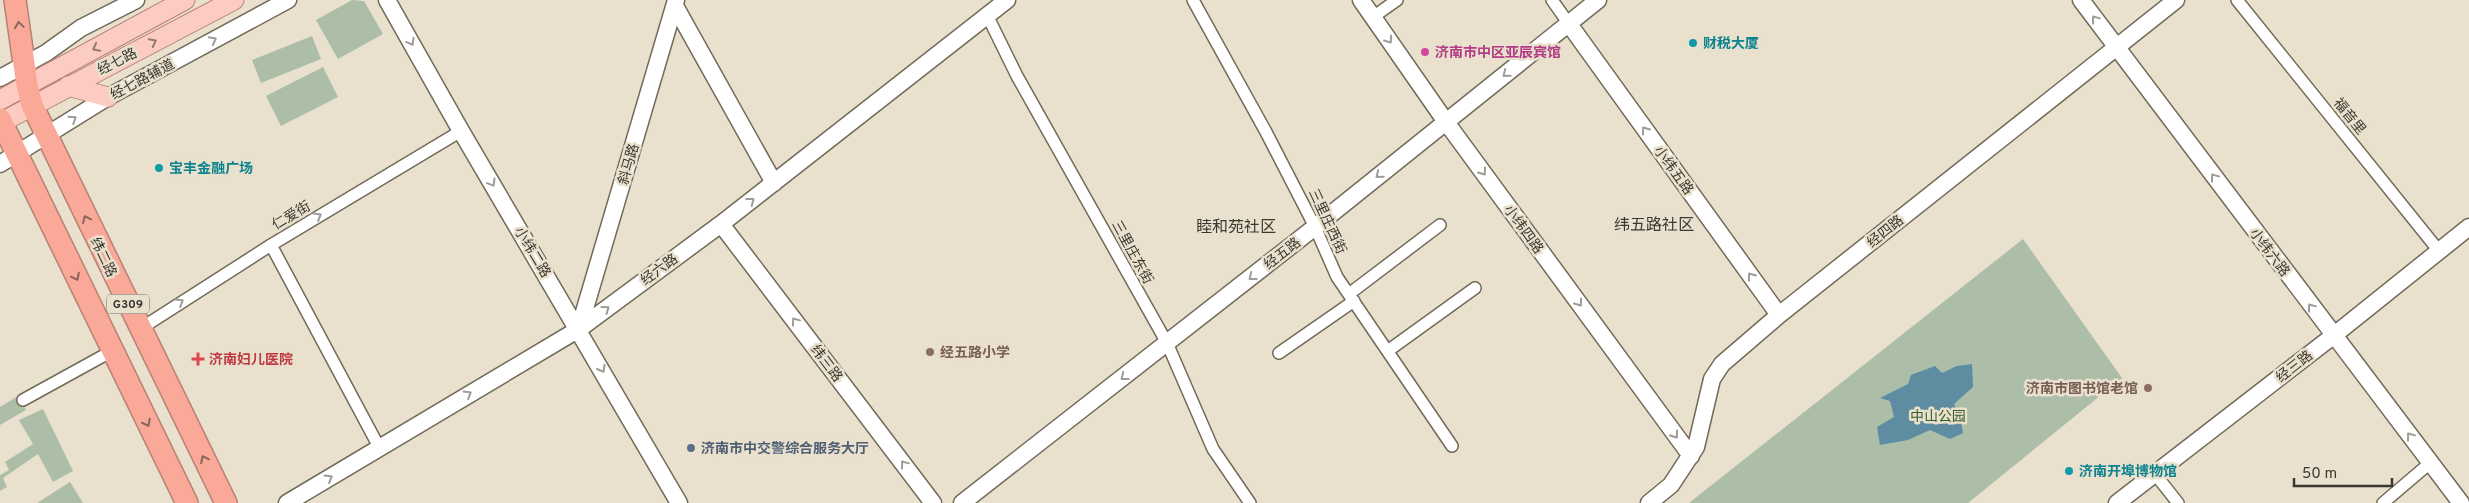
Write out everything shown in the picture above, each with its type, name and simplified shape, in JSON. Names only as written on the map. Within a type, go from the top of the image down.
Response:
[{"type":"highway","name":"纬二路","points":[[15,0],[32,105],[226,503]]},
{"type":"highway","name":"G309","points":[[0,121],[8,159],[112,351],[187,503]]},
{"type":"main road","name":"经七路","points":[[0,100],[26,75],[185,0]]},
{"type":"main road","name":"经七路","points":[[0,121],[234,0]]},
{"type":"main road","points":[[68,86],[108,97]]},
{"type":"street","points":[[0,78],[26,75],[46,53],[81,28],[136,0]]},
{"type":"street","name":"经七路辅道","points":[[8,159],[108,97],[288,0]]},
{"type":"street","name":"小纬二路","points":[[388,0],[461,131],[579,329],[679,503]]},
{"type":"street","name":"经六路","points":[[287,503],[579,329],[721,224],[1007,0]]},
{"type":"street","name":"三里庄西街","points":[[1193,0],[1266,132],[1315,227],[1337,277],[1389,350],[1452,446]]},
{"type":"street","name":"小纬四路","points":[[1361,0],[1446,122],[1691,456]]},
{"type":"street","points":[[1373,17],[1397,0]]},
{"type":"street","points":[[1552,0],[1569,24]]},
{"type":"street","name":"经五路","points":[[962,503],[1315,227],[1598,0]]},
{"type":"street","name":"小纬六路","points":[[2081,0],[2460,503]]},
{"type":"street","name":"经四路","points":[[1649,503],[1671,485],[1696,448],[1712,379],[1722,364],[1779,315],[2176,0]]},
{"type":"street","name":"福音里","points":[[2237,0],[2439,251]]},
{"type":"street","points":[[675,3],[774,183]]},
{"type":"street","name":"斜马路","points":[[579,329],[675,3]]},
{"type":"street","name":"三里庄东街","points":[[987,15],[1017,76],[1167,343],[1213,449],[1250,503]]},
{"type":"street","name":"小纬五路","points":[[1569,24],[1779,315]]},
{"type":"street","name":"仁爱街","points":[[140,329],[271,245],[461,131]]},
{"type":"street","name":"纬三路","points":[[721,224],[933,503]]},
{"type":"street","points":[[1280,353],[1440,225]]},
{"type":"street","name":"经三路","points":[[2117,503],[2333,336],[2469,227]]},
{"type":"street","points":[[271,245],[379,447]]},
{"type":"street","points":[[1389,350],[1475,288]]},
{"type":"street","points":[[23,400],[112,351]]},
{"type":"street","points":[[2383,503],[2430,463]]},
{"type":"street","points":[[2155,474],[2178,503]]},
{"type":"green space","points":[[352,0],[364,1],[383,34],[338,59],[316,20]]},
{"type":"green space","points":[[312,36],[321,59],[261,83],[252,60]]},
{"type":"green space","points":[[323,67],[338,97],[281,126],[266,96]]},
{"type":"green space","name":"中山公园","points":[[2023,239],[2122,378],[1968,503],[1689,503]]},
{"type":"green space","points":[[18,396],[26,410],[0,425],[0,407]]},
{"type":"green space","points":[[43,409],[73,471],[53,482],[38,454],[3,478],[7,487],[0,491],[0,475],[9,470],[5,462],[33,444],[19,420]]},
{"type":"green space","points":[[70,482],[83,503],[37,503]]},
{"type":"water","points":[[1972,364],[1973,387],[1954,404],[1960,416],[1963,433],[1950,439],[1930,430],[1908,440],[1880,445],[1877,427],[1894,417],[1890,401],[1880,398],[1908,384],[1911,375],[1935,366],[1942,373],[1957,366]]},
{"type":"place","name":"财税大厦","points":[[1693,43]]},
{"type":"place","name":"济南市中区亚辰宾馆","points":[[1425,52]]},
{"type":"place","name":"宝丰金融广场","points":[[159,168]]},
{"type":"place","name":"经五路小学","points":[[930,352]]},
{"type":"place","name":"济南妇儿医院","points":[[198,359]]},
{"type":"place","name":"济南市图书馆老馆","points":[[2148,388]]},
{"type":"place","name":"济南市中交警综合服务大厅","points":[[691,448]]},
{"type":"place","name":"济南开埠博物馆","points":[[2069,471]]},
{"type":"district","name":"纬五路社区","points":[[1654,224]]},
{"type":"district","name":"睦和苑社区","points":[[1236,226]]}]
